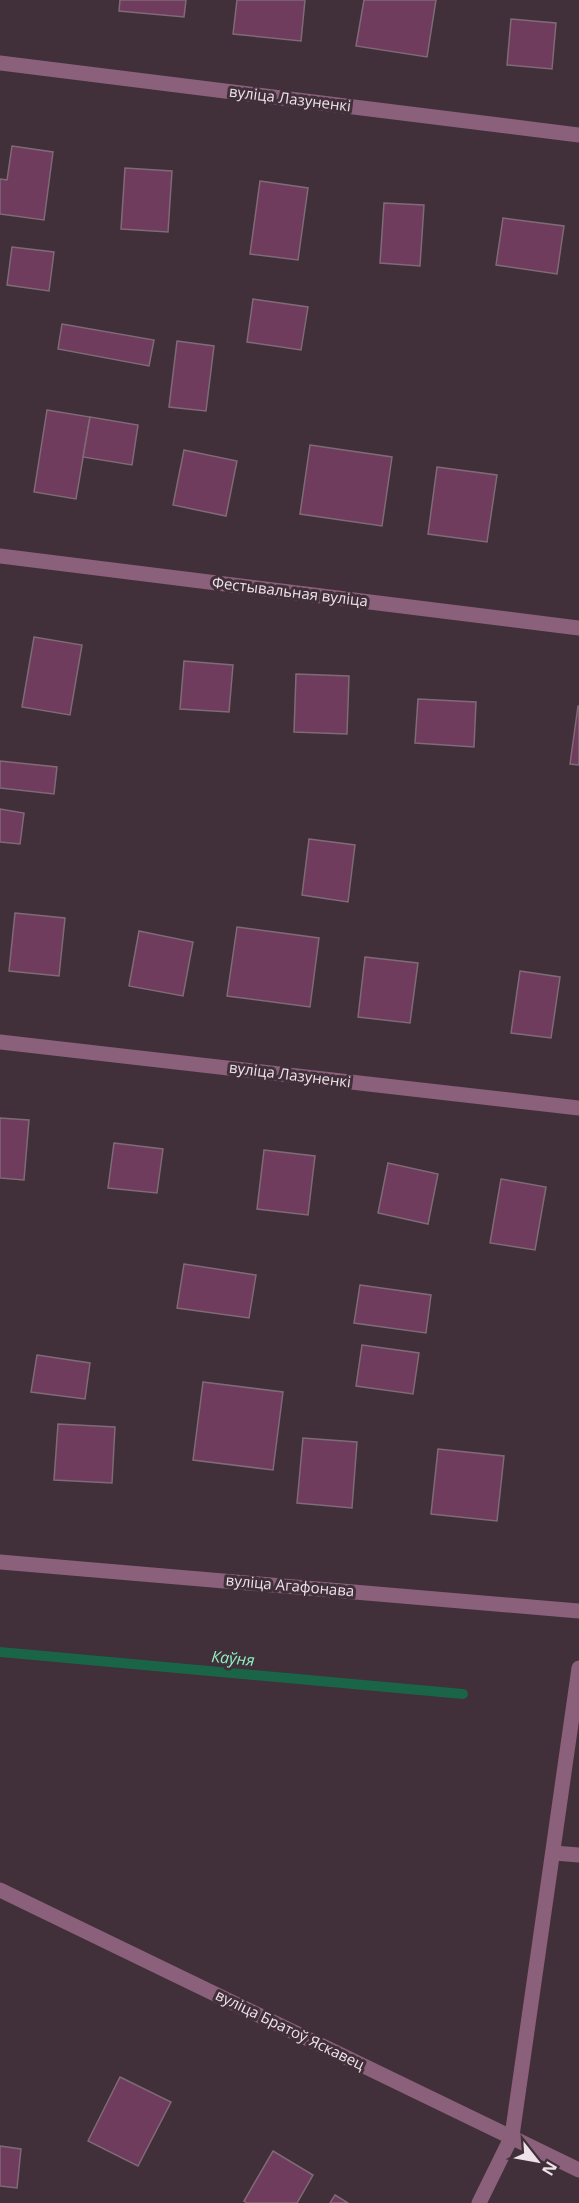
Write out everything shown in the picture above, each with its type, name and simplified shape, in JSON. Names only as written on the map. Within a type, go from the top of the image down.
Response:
[{"type":"street","name":"вуліца Лазуненкі","points":[[0,63],[579,135]]},
{"type":"street","name":"Фестывальная вуліца","points":[[0,556],[579,628]]},
{"type":"street","name":"вуліца Лазуненкі","points":[[0,1042],[579,1108]]},
{"type":"street","name":"вуліца Агафонава","points":[[0,1562],[579,1611]]},
{"type":"street","points":[[479,2203],[512,2136],[579,1668]]},
{"type":"street","points":[[554,1853],[579,1855]]},
{"type":"street","name":"вуліца Братоў Яскавец","points":[[0,1890],[579,2170]]},
{"type":"building","points":[[120,0],[186,0],[184,17],[119,11]]},
{"type":"building","points":[[237,0],[305,0],[301,41],[233,34]]},
{"type":"building","points":[[364,0],[436,0],[427,57],[356,46]]},
{"type":"building","points":[[511,19],[556,23],[552,69],[507,65]]},
{"type":"building","points":[[12,146],[53,152],[44,220],[0,214],[0,179],[7,180]]},
{"type":"building","points":[[125,168],[172,171],[168,232],[121,229]]},
{"type":"building","points":[[260,181],[308,188],[298,260],[250,254]]},
{"type":"building","points":[[384,203],[424,205],[420,266],[380,263]]},
{"type":"building","points":[[503,218],[564,226],[557,274],[496,265]]},
{"type":"building","points":[[12,247],[54,252],[49,291],[7,285]]},
{"type":"building","points":[[253,299],[308,307],[301,350],[247,342]]},
{"type":"building","points":[[62,324],[154,340],[149,366],[58,349]]},
{"type":"building","points":[[177,341],[214,346],[206,411],[169,407]]},
{"type":"building","points":[[47,410],[90,417],[76,499],[34,492]]},
{"type":"building","points":[[90,417],[138,425],[132,465],[83,457]]},
{"type":"building","points":[[310,445],[392,457],[382,526],[300,514]]},
{"type":"building","points":[[184,450],[237,461],[226,516],[173,505]]},
{"type":"building","points":[[437,467],[497,475],[487,542],[428,534]]},
{"type":"building","points":[[34,637],[82,645],[70,715],[22,707]]},
{"type":"building","points":[[184,661],[233,665],[229,712],[180,709]]},
{"type":"building","points":[[296,674],[349,676],[347,734],[294,732]]},
{"type":"building","points":[[418,699],[476,702],[474,747],[415,743]]},
{"type":"building","points":[[579,706],[579,765],[570,764]]},
{"type":"building","points":[[0,761],[57,767],[54,794],[0,788]]},
{"type":"building","points":[[0,809],[24,813],[20,844],[0,842]]},
{"type":"building","points":[[309,839],[355,845],[348,902],[302,895]]},
{"type":"building","points":[[15,913],[65,918],[59,976],[9,971]]},
{"type":"building","points":[[237,927],[319,938],[310,1007],[227,996]]},
{"type":"building","points":[[139,931],[193,942],[183,996],[129,986]]},
{"type":"building","points":[[365,957],[418,963],[410,1023],[358,1017]]},
{"type":"building","points":[[520,971],[560,977],[551,1038],[511,1033]]},
{"type":"building","points":[[0,1118],[29,1120],[24,1180],[0,1178]]},
{"type":"building","points":[[114,1143],[163,1149],[157,1193],[108,1188]]},
{"type":"building","points":[[264,1150],[315,1156],[308,1215],[257,1209]]},
{"type":"building","points":[[388,1163],[438,1174],[428,1224],[378,1213]]},
{"type":"building","points":[[501,1179],[546,1187],[535,1250],[490,1243]]},
{"type":"building","points":[[184,1264],[256,1275],[249,1318],[177,1308]]},
{"type":"building","points":[[360,1285],[431,1295],[426,1333],[354,1323]]},
{"type":"building","points":[[362,1345],[419,1353],[413,1394],[356,1386]]},
{"type":"building","points":[[37,1355],[90,1363],[85,1399],[31,1392]]},
{"type":"building","points":[[203,1382],[283,1392],[273,1470],[193,1460]]},
{"type":"building","points":[[58,1424],[115,1427],[112,1483],[54,1480]]},
{"type":"building","points":[[303,1438],[357,1442],[352,1508],[297,1503]]},
{"type":"building","points":[[438,1449],[504,1456],[497,1521],[431,1514]]},
{"type":"building","points":[[120,2077],[171,2102],[138,2166],[88,2141]]},
{"type":"building","points":[[0,2146],[21,2149],[17,2188],[0,2186]]},
{"type":"building","points":[[273,2151],[313,2175],[297,2203],[247,2203],[244,2201]]},
{"type":"building","points":[[335,2195],[348,2203],[330,2203]]},
{"type":"waterway","name":"Каўня","points":[[0,1652],[463,1694]]}]
